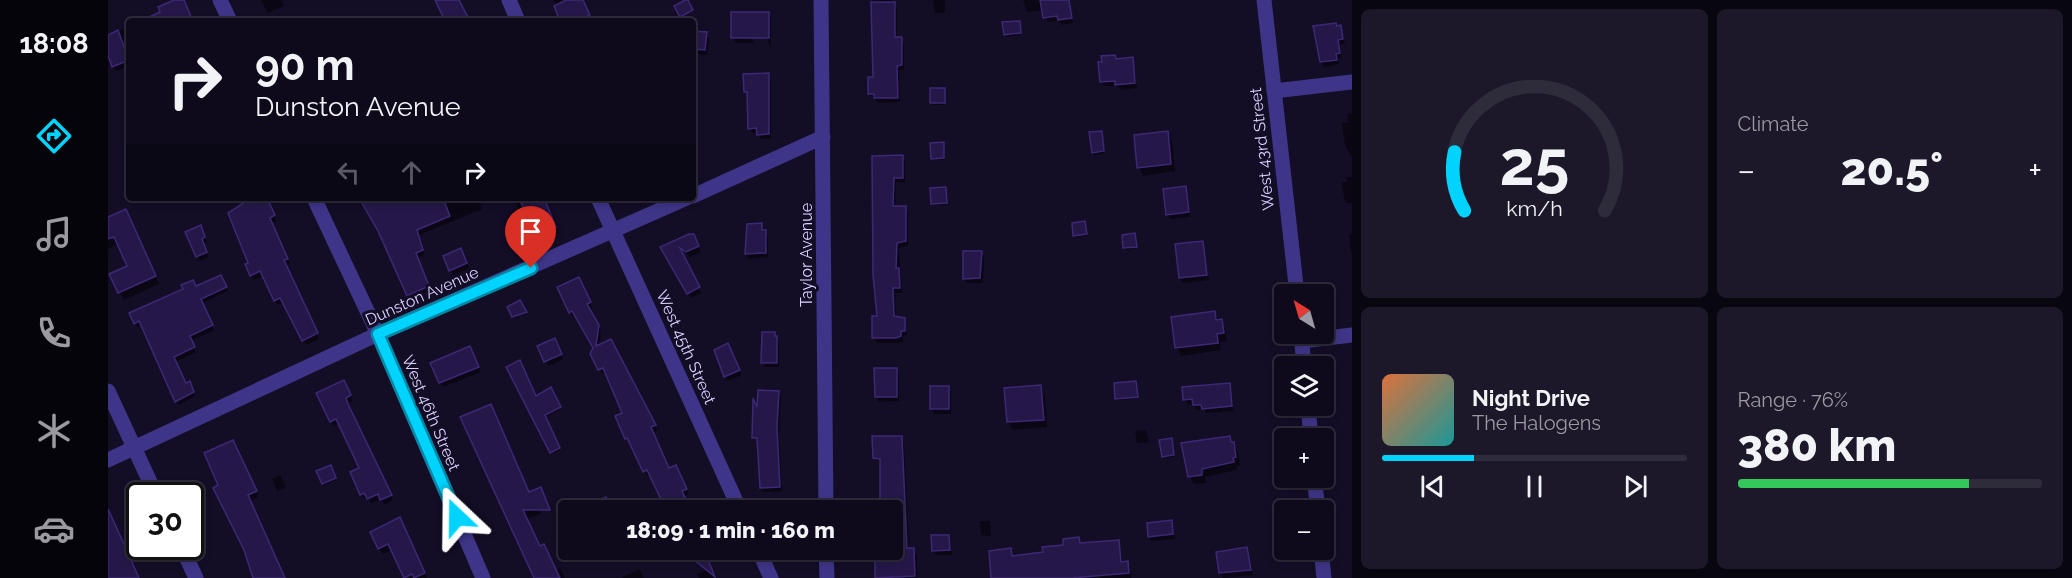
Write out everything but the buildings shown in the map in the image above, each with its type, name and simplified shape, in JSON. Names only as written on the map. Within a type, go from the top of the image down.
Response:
[{"type":"street","points":[[220,0],[229,18]]},
{"type":"street","points":[[509,0],[517,18]]},
{"type":"street","name":"Taylor Avenue","points":[[821,0],[826,500]]},
{"type":"street","name":"West 43rd Street","points":[[1264,0],[1296,284]]},
{"type":"street","points":[[1274,91],[1352,82]]},
{"type":"street","points":[[696,194],[823,138]]},
{"type":"street","name":"West 46th Street","points":[[315,201],[378,334],[483,578]]},
{"type":"street","name":"West 45th Street","points":[[599,201],[736,500]]},
{"type":"street","name":"Dunston Avenue","points":[[108,460],[378,334],[680,201]]},
{"type":"street","points":[[1334,336],[1352,335]]},
{"type":"street","points":[[108,391],[150,482]]},
{"type":"street","points":[[188,560],[196,578]]},
{"type":"street","points":[[763,560],[771,578]]},
{"type":"street","points":[[826,560],[827,578]]},
{"type":"street","points":[[1322,560],[1324,578]]},
{"type":"route","points":[[457,517],[378,334],[531,268]]}]
